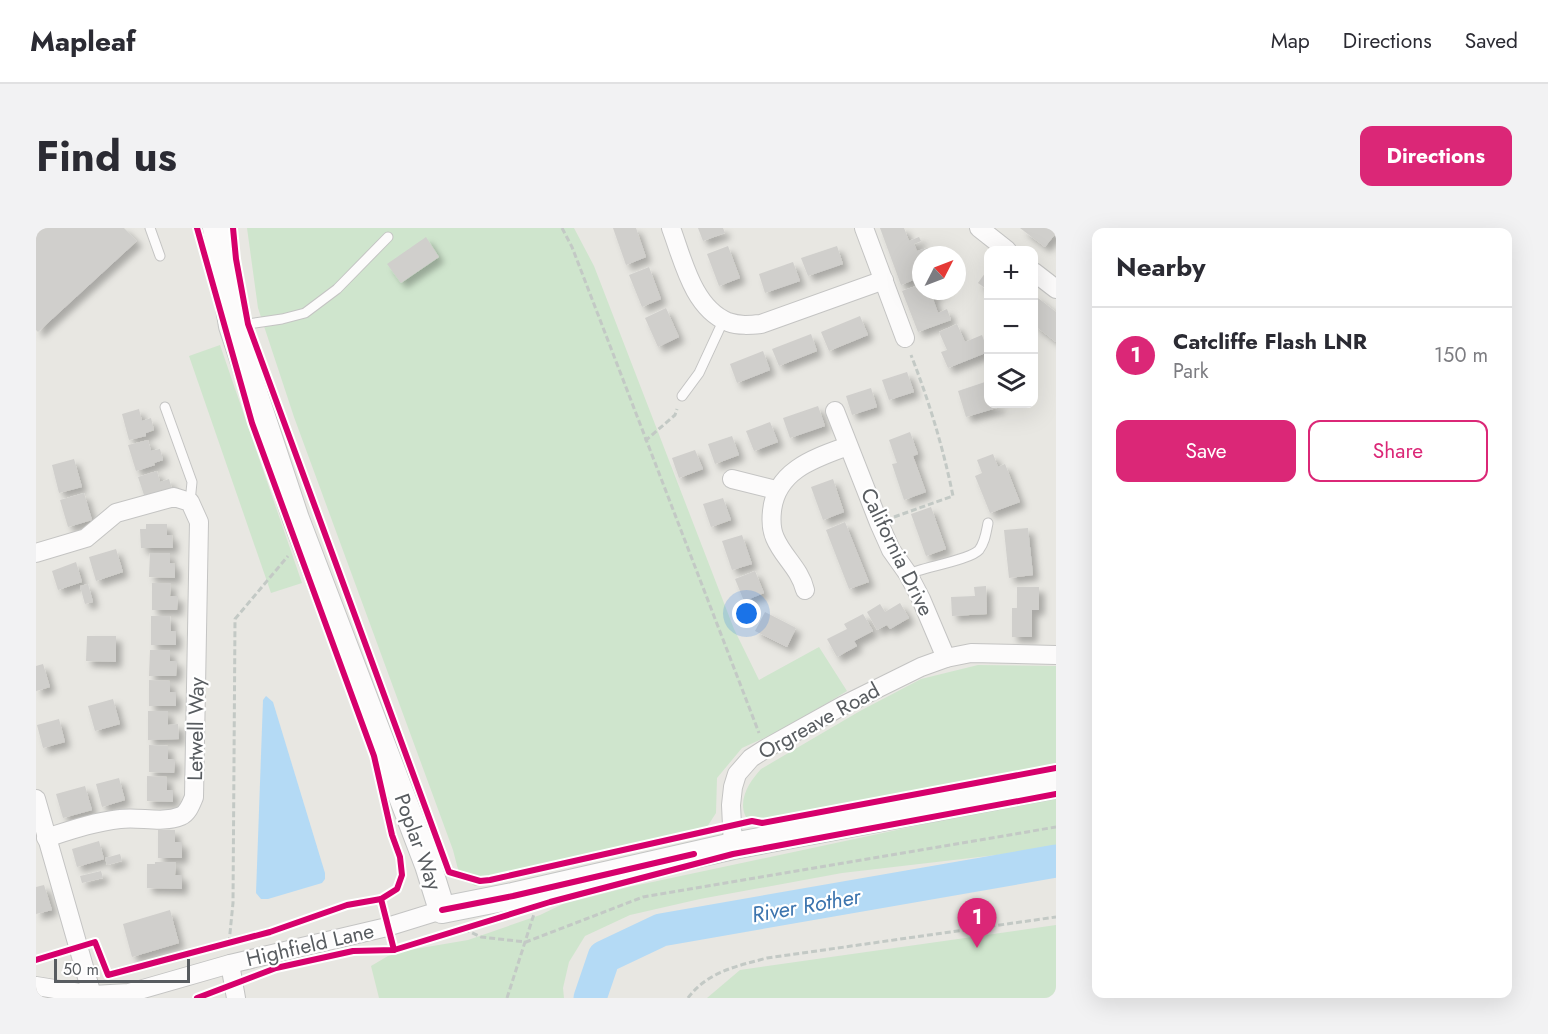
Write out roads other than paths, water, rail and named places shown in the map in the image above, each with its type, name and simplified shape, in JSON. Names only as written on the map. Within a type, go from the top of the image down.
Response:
[{"type":"main road","name":"Poplar Way","points":[[216,228],[232,326],[296,519],[448,921]]},
{"type":"main road","points":[[448,921],[513,896],[733,846],[1056,785]]},
{"type":"street","points":[[671,228],[689,277],[701,300],[714,314],[745,326],[761,324],[884,280]]},
{"type":"street","points":[[864,228],[905,338]]},
{"type":"street","points":[[979,228],[1002,246]]},
{"type":"street","points":[[1038,275],[1056,290]]},
{"type":"street","name":"California Drive","points":[[835,411],[891,550],[908,574],[921,599],[946,658]]},
{"type":"street","points":[[805,590],[797,570],[775,538],[771,523],[776,490],[798,466],[848,446]]},
{"type":"street","points":[[732,480],[776,490]]},
{"type":"street","points":[[36,553],[86,538],[116,513],[174,497],[190,502]]},
{"type":"street","name":"Letwell Way","points":[[46,838],[96,822],[114,819],[182,816],[190,808],[194,797],[200,522],[190,502]]},
{"type":"street","name":"Orgreave Road","points":[[733,846],[731,805],[737,774],[751,758],[765,749],[842,706],[921,667],[946,658],[971,653],[1056,655]]},
{"type":"street","points":[[36,799],[92,995]]},
{"type":"street","name":"Highfield Lane","points":[[36,986],[92,995],[129,993],[230,964],[387,927],[448,921]]},
{"type":"street","points":[[230,964],[236,998]]},
{"type":"lane","points":[[150,228],[160,256]]},
{"type":"lane","points":[[232,326],[282,319],[305,313],[338,289],[388,237]]},
{"type":"lane","points":[[682,396],[699,373],[724,319]]},
{"type":"lane","name":"Letwell Way","points":[[165,406],[192,482],[190,502]]},
{"type":"lane","points":[[908,574],[930,566],[969,557],[984,543],[988,524]]},
{"type":"water","points":[[266,696],[273,702],[325,879],[322,883],[261,899],[256,893],[263,700]]},
{"type":"waterway","name":"River Rother","points":[[590,998],[604,957],[661,930],[1056,861]]},
{"type":"place","name":"Catcliffe Flash LNR","points":[[977,948]]}]
